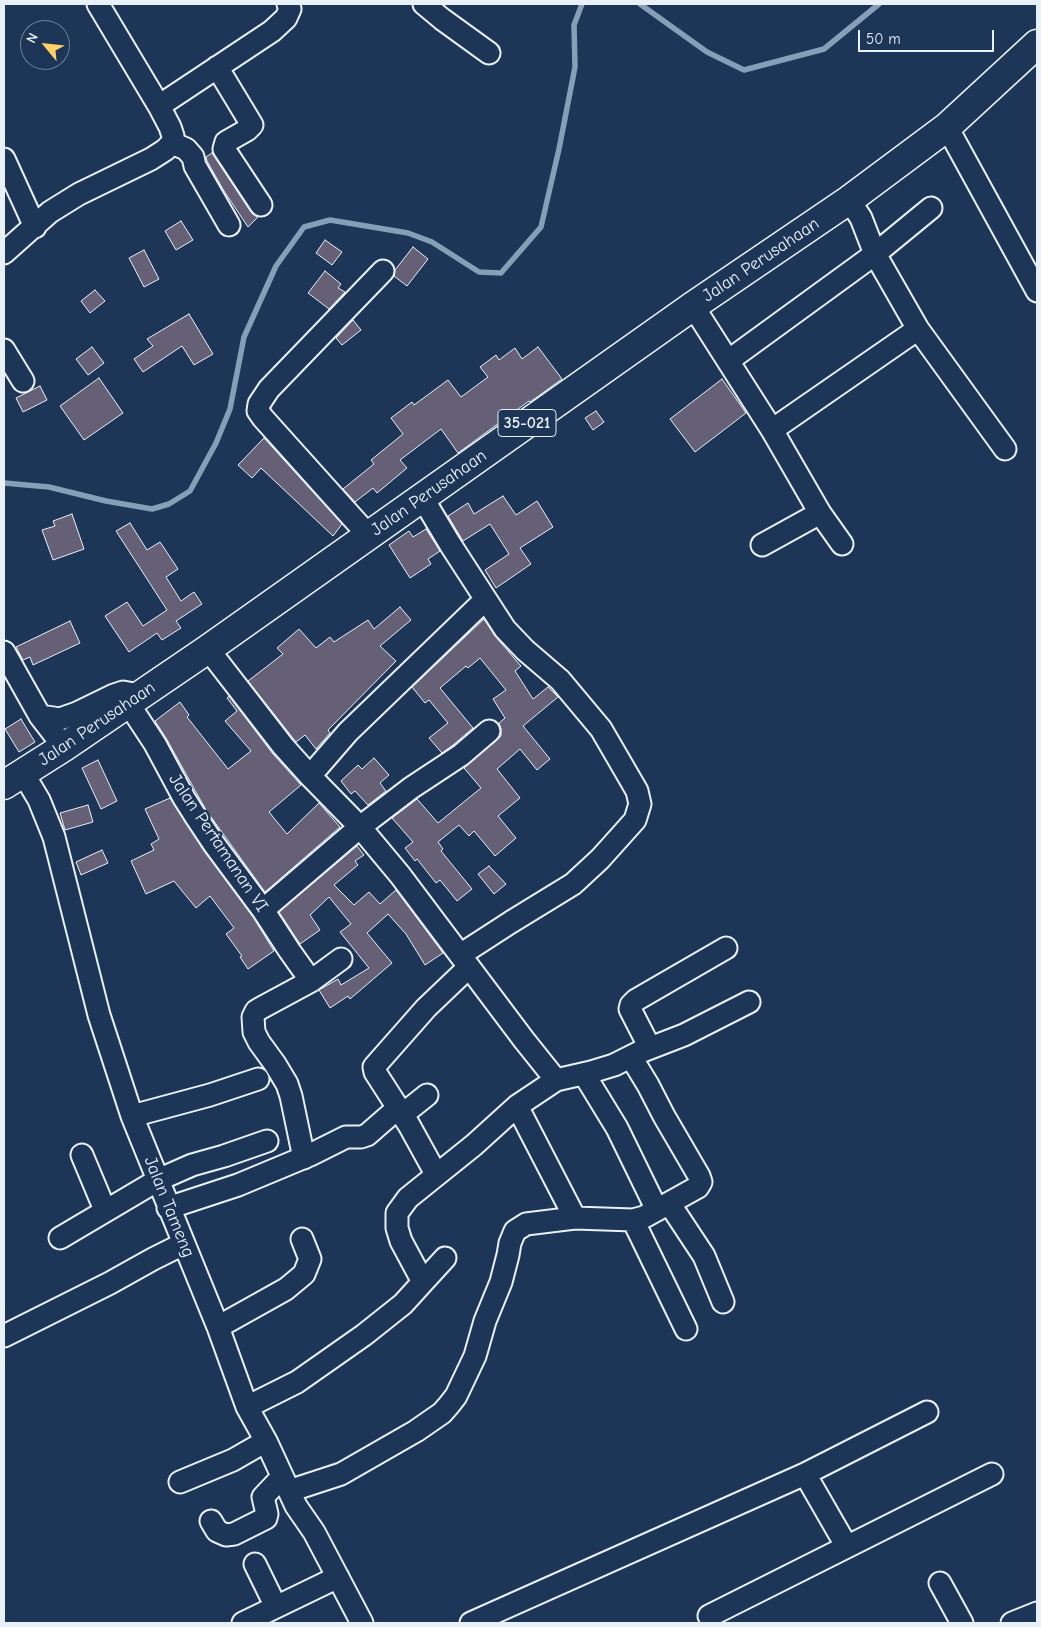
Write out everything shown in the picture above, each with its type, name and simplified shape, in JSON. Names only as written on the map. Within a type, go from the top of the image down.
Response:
[{"type":"main road","name":"Jalan Perusahaan","points":[[14,779],[208,649],[693,306],[849,200],[947,126],[1037,44]]},
{"type":"street","points":[[4,253],[50,212],[79,194],[151,159],[172,144],[173,136],[160,106],[98,4]]},
{"type":"street","points":[[160,106],[272,31],[286,18],[290,9],[288,4]]},
{"type":"street","points":[[424,4],[489,53]]},
{"type":"street","points":[[217,67],[252,125],[226,142],[224,148],[261,205]]},
{"type":"street","points":[[947,126],[1037,291]]},
{"type":"street","points":[[172,144],[186,149],[193,157],[195,166],[229,225]]},
{"type":"street","points":[[4,159],[35,227]]},
{"type":"street","points":[[849,200],[861,218],[876,254],[918,329],[1005,449]]},
{"type":"street","points":[[728,361],[876,254],[931,208]]},
{"type":"street","points":[[369,536],[261,414],[259,404],[269,389],[383,271]]},
{"type":"street","points":[[693,306],[772,430],[820,513],[842,544]]},
{"type":"street","points":[[772,430],[918,329]]},
{"type":"street","points":[[4,350],[23,381]]},
{"type":"street","points":[[422,497],[505,629],[525,650],[560,680],[601,729],[637,792],[640,804],[635,820],[600,859],[573,884],[464,961],[374,1067],[375,1072],[436,1174]]},
{"type":"street","points":[[762,545],[820,513]]},
{"type":"street","points":[[310,776],[348,732],[485,600]]},
{"type":"street","points":[[208,649],[283,746],[360,827],[400,875],[556,1080]]},
{"type":"street","points":[[4,652],[24,691],[40,716],[64,747]]},
{"type":"street","points":[[40,716],[60,719],[123,692],[134,699]]},
{"type":"street","name":"Jalan Pertamanan VI","points":[[134,699],[155,744],[184,798],[214,844],[263,910],[311,981]]},
{"type":"street","points":[[263,910],[360,827],[411,788],[461,754],[489,731]]},
{"type":"street","name":"Jalan Tameng","points":[[14,779],[39,800],[54,837],[99,1015],[132,1116],[218,1327],[246,1407],[266,1441],[296,1506],[314,1532],[362,1623]]},
{"type":"street","points":[[650,1048],[630,1009],[631,1005],[636,1000],[726,948]]},
{"type":"street","points":[[304,1158],[287,1084],[259,1042],[254,1032],[253,1017],[261,1008],[311,981],[341,959]]},
{"type":"street","points":[[423,1282],[396,1228],[397,1213],[408,1198],[474,1145],[517,1106],[556,1080],[614,1065],[631,1056],[684,1035],[749,1002]]},
{"type":"street","points":[[211,1521],[217,1531],[226,1535],[234,1534],[266,1518],[267,1514],[263,1496],[286,1484],[341,1474],[416,1431],[442,1413],[456,1396],[474,1356],[485,1321],[501,1282],[510,1243],[515,1231],[526,1224],[575,1218],[633,1220],[644,1217],[698,1187],[701,1182],[688,1156],[631,1056]]},
{"type":"street","points":[[584,1074],[608,1111],[663,1206],[704,1256],[723,1302]]},
{"type":"street","points":[[132,1116],[210,1095],[258,1079]]},
{"type":"street","points":[[168,1208],[238,1185],[304,1158],[346,1137],[356,1138],[367,1135],[427,1095]]},
{"type":"street","points":[[517,1106],[575,1218]]},
{"type":"street","points":[[60,1238],[158,1180],[192,1165],[267,1141]]},
{"type":"street","points":[[82,1156],[105,1210]]},
{"type":"street","points":[[633,1220],[686,1329]]},
{"type":"street","points":[[218,1327],[286,1289],[304,1274],[310,1259],[302,1239]]},
{"type":"street","points":[[4,1336],[110,1284],[183,1244]]},
{"type":"street","points":[[246,1407],[297,1382],[364,1335],[396,1309],[445,1258]]},
{"type":"street","points":[[471,1623],[805,1474],[927,1412]]},
{"type":"street","points":[[180,1482],[233,1460],[266,1441]]},
{"type":"street","points":[[805,1474],[847,1547]]},
{"type":"street","points":[[709,1616],[992,1474]]},
{"type":"street","points":[[255,1564],[276,1607]]},
{"type":"street","points":[[243,1623],[338,1576]]},
{"type":"street","points":[[940,1583],[962,1623]]},
{"type":"street","points":[[1012,1623],[1037,1613]]},
{"type":"building","points":[[212,153],[251,212],[258,217],[248,227],[207,161],[206,157]]},
{"type":"building","points":[[181,221],[193,240],[176,250],[165,231]]},
{"type":"building","points":[[325,240],[342,252],[332,265],[316,253]]},
{"type":"building","points":[[413,247],[428,259],[407,286],[394,276],[395,270]]},
{"type":"building","points":[[144,250],[159,279],[144,287],[129,258]]},
{"type":"building","points":[[325,271],[341,284],[338,288],[345,292],[329,309],[308,293]]},
{"type":"building","points":[[95,290],[105,301],[90,313],[81,301]]},
{"type":"building","points":[[189,314],[213,354],[194,365],[182,346],[143,372],[134,359],[153,346],[147,339]]},
{"type":"building","points":[[353,320],[361,330],[342,345],[336,338]]},
{"type":"building","points":[[92,347],[104,363],[88,375],[76,359]]},
{"type":"building","points":[[538,347],[562,379],[458,453],[441,429],[400,460],[407,468],[377,493],[373,488],[355,502],[343,489],[374,464],[371,460],[403,434],[391,418],[412,402],[414,405],[448,380],[461,397],[488,377],[480,367],[496,355],[499,360],[515,348],[522,359]]},
{"type":"building","points":[[99,378],[123,413],[84,440],[60,406]]},
{"type":"building","points":[[722,379],[746,413],[695,452],[670,419]]},
{"type":"building","points":[[40,386],[47,400],[23,412],[16,398]]},
{"type":"building","points":[[596,411],[604,422],[593,430],[585,418]]},
{"type":"building","points":[[264,438],[342,524],[333,536],[261,468],[252,478],[238,465]]},
{"type":"building","points":[[503,496],[516,515],[537,501],[553,527],[520,548],[531,564],[496,588],[485,570],[509,554],[490,524],[463,541],[448,516],[468,503],[474,514]]},
{"type":"building","points":[[72,514],[84,549],[53,560],[42,530],[55,526],[53,521]]},
{"type":"building","points":[[130,523],[147,550],[160,542],[178,569],[166,577],[181,601],[194,592],[202,604],[176,621],[181,628],[162,640],[157,633],[129,652],[105,616],[127,602],[143,626],[167,610],[116,531]]},
{"type":"building","points":[[426,529],[440,551],[428,559],[431,564],[410,578],[389,545],[409,531],[413,537]]},
{"type":"building","points":[[400,607],[411,620],[380,646],[396,661],[328,730],[330,733],[316,749],[305,735],[296,742],[248,681],[283,654],[277,648],[299,629],[316,648],[330,637],[334,642],[368,620],[374,629]]},
{"type":"building","points":[[484,619],[495,636],[521,666],[515,671],[533,699],[548,687],[558,697],[523,726],[550,759],[537,770],[520,749],[497,769],[520,798],[498,816],[516,838],[495,856],[474,831],[469,836],[459,825],[438,842],[443,849],[441,851],[472,889],[457,901],[440,880],[436,883],[417,859],[415,861],[405,848],[413,842],[392,818],[417,799],[438,823],[481,788],[464,768],[501,736],[499,723],[505,718],[493,699],[506,690],[480,658],[468,668],[466,666],[440,688],[473,728],[442,753],[429,738],[448,723],[429,700],[425,703],[412,687]]},
{"type":"building","points":[[70,621],[80,643],[33,665],[30,657],[23,660],[16,647]]},
{"type":"building","points":[[229,696],[273,754],[301,785],[269,812],[287,834],[319,803],[340,827],[265,892],[206,810],[155,721],[180,702],[189,715],[187,717],[228,769],[251,751],[225,721],[237,711],[227,698]]},
{"type":"building","points":[[21,719],[35,742],[19,752],[5,729]]},
{"type":"building","points":[[374,758],[389,775],[380,783],[386,791],[368,805],[355,791],[351,794],[341,781],[358,765],[362,769]]},
{"type":"building","points":[[98,760],[117,801],[101,809],[82,768]]},
{"type":"building","points":[[170,798],[204,851],[253,917],[274,951],[248,969],[240,957],[242,956],[226,934],[234,928],[210,896],[196,908],[174,881],[146,894],[131,861],[154,850],[151,844],[159,839],[145,809]]},
{"type":"building","points":[[88,805],[93,822],[65,830],[60,813]]},
{"type":"building","points":[[357,846],[364,855],[355,861],[358,865],[334,885],[354,905],[369,892],[380,904],[396,890],[443,953],[425,965],[406,934],[388,914],[367,933],[392,963],[350,999],[348,996],[330,1008],[319,990],[338,979],[341,985],[369,968],[340,932],[351,924],[329,897],[310,915],[320,930],[300,944],[279,912]]},
{"type":"building","points":[[102,850],[108,863],[81,875],[76,862]]},
{"type":"building","points":[[489,866],[506,884],[494,894],[478,874]]},
{"type":"waterway","points":[[4,483],[49,487],[106,501],[152,509],[169,504],[190,491],[216,443],[230,409],[244,337],[276,266],[304,227],[330,220],[408,233],[432,242],[479,272],[501,273],[541,227],[575,67],[574,25],[582,4]]},
{"type":"waterway","points":[[640,4],[707,52],[744,70],[824,49],[879,4]]}]
